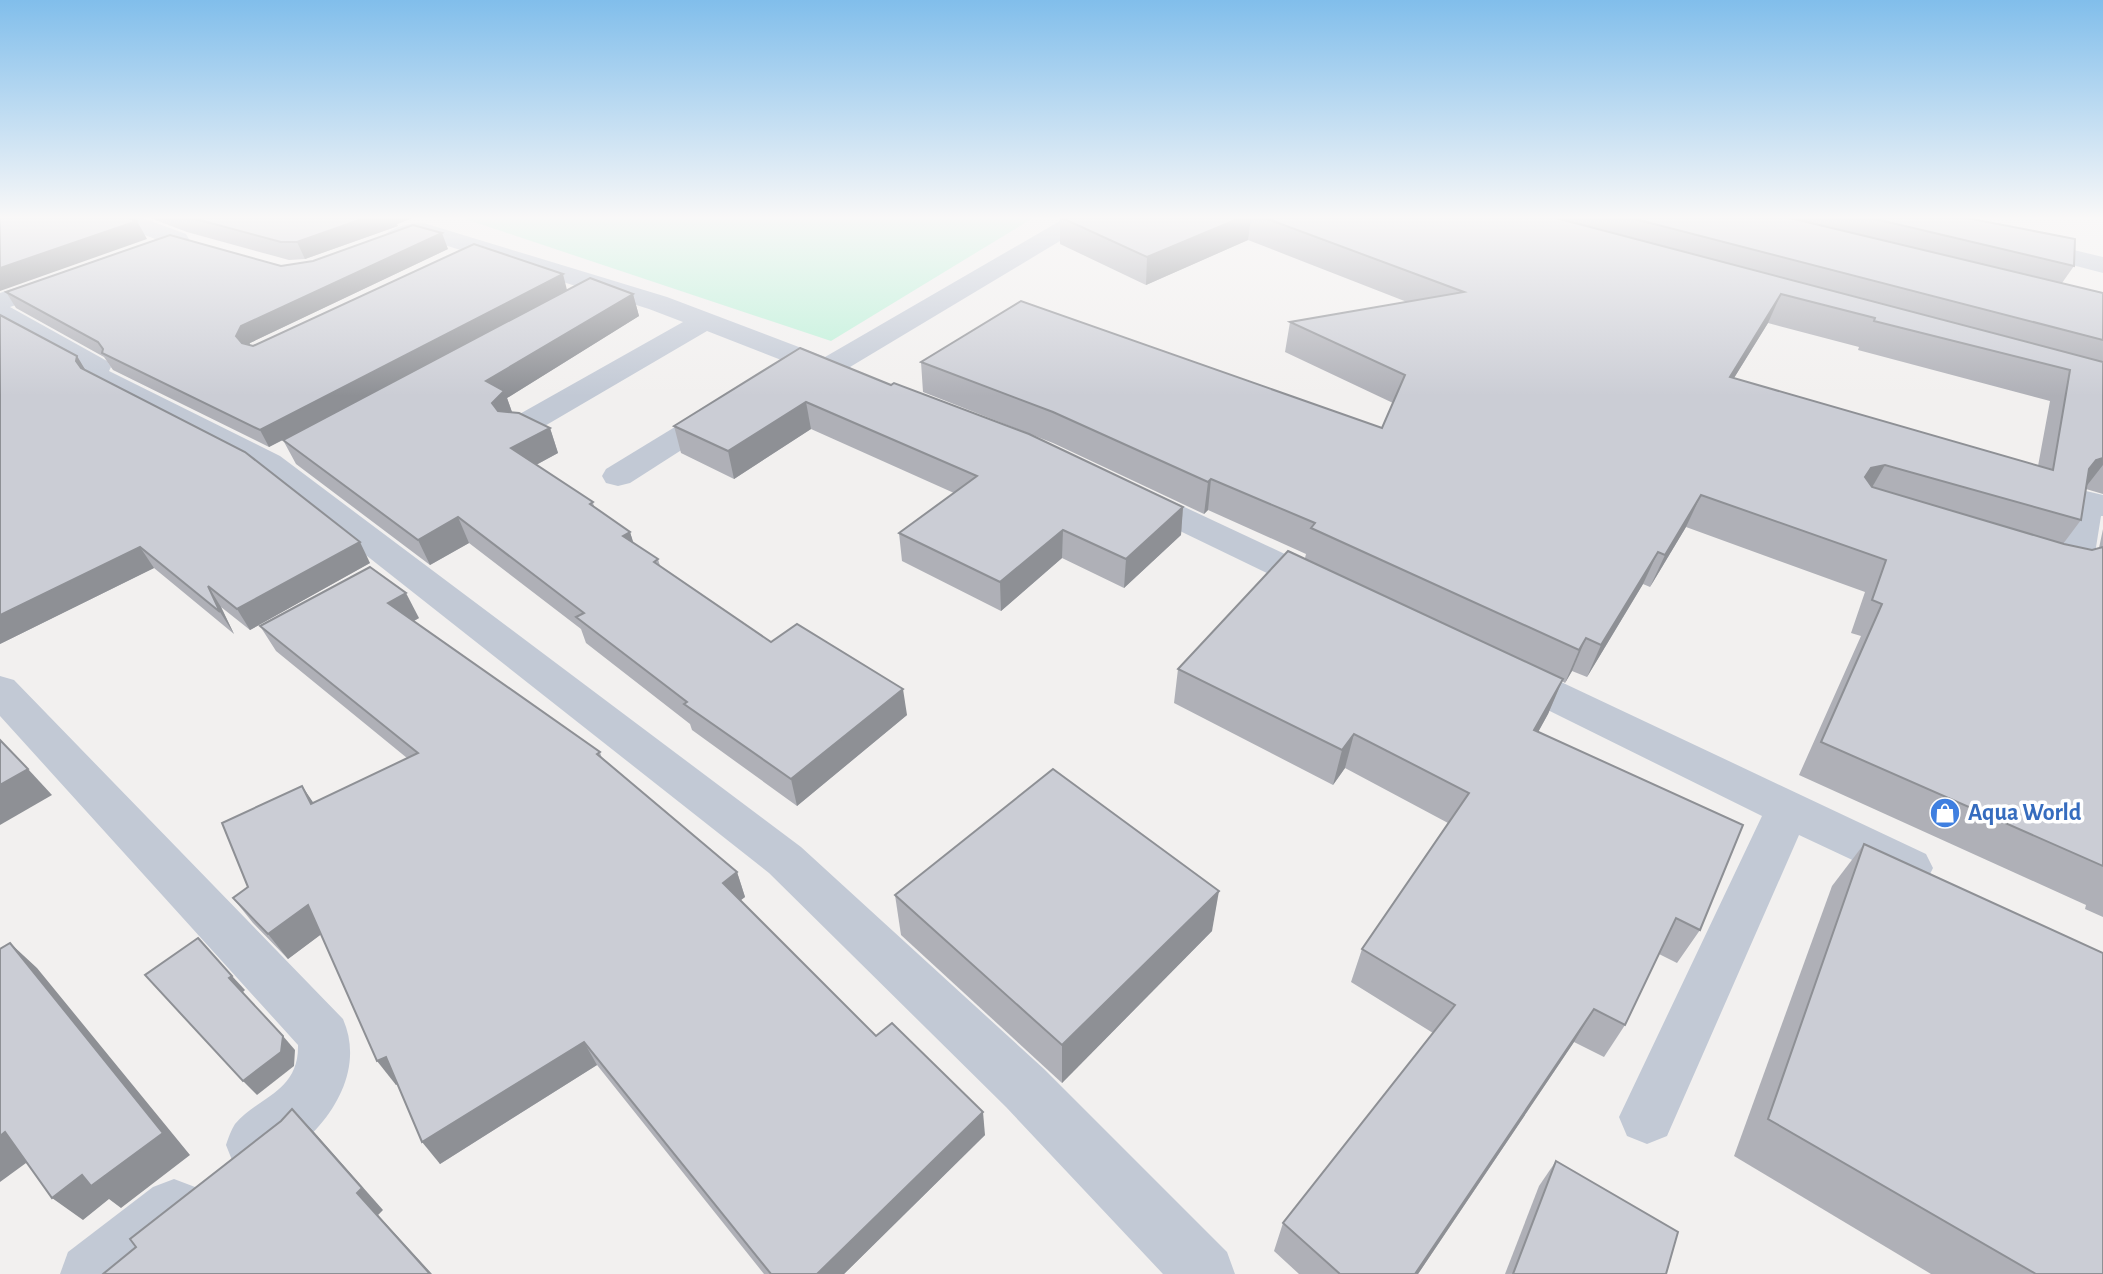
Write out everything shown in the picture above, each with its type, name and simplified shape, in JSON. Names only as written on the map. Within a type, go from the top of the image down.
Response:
[{"type":"street","points":[[0,302],[70,277]]},
{"type":"street","points":[[572,277],[658,303],[865,383]]},
{"type":"street","points":[[618,476],[757,388],[816,364],[974,277]]},
{"type":"street","points":[[562,306],[599,286]]},
{"type":"street","points":[[0,313],[101,373],[282,457],[382,574],[785,860],[1025,1088],[1205,1274]]},
{"type":"street","points":[[520,427],[705,321]]},
{"type":"street","points":[[1102,481],[1349,598]]},
{"type":"street","points":[[2013,554],[2053,566],[2075,566],[2086,501],[2103,506]]},
{"type":"street","points":[[1473,657],[1933,879]]},
{"type":"street","points":[[0,690],[324,1036],[324,1068],[315,1087],[282,1123],[90,1274]]},
{"type":"street","points":[[1647,1117],[1788,808]]},
{"type":"green space","points":[[640,277],[935,277],[831,341]]},
{"type":"building","points":[[48,277],[346,277],[241,326],[236,336],[242,343],[253,346],[402,277],[556,277],[260,430],[102,353],[103,349],[98,342],[6,292]]},
{"type":"building","points":[[1425,277],[1782,277],[2103,362],[2103,458],[2096,460],[2089,469],[2081,520],[1885,465],[1871,468],[1865,477],[1872,487],[2064,544],[2092,550],[2103,547],[2103,866],[1821,742],[1882,604],[1872,600],[1886,560],[1701,495],[1665,555],[1658,552],[1601,645],[1586,638],[1579,650],[1311,528],[1315,523],[1211,479],[1208,482],[1053,412],[921,362],[1021,301],[1382,428],[1405,375],[1290,322],[1464,292]],"holes":[[[1781,294],[1875,318],[1874,321],[2070,370],[2053,470],[1730,377]]]},
{"type":"building","points":[[1861,277],[2038,277],[2103,293],[2103,340]]},
{"type":"building","points":[[590,278],[633,294],[486,381],[504,391],[492,403],[498,411],[519,413],[550,428],[511,448],[593,502],[590,504],[630,532],[623,536],[658,559],[654,562],[771,642],[797,624],[903,689],[791,779],[684,704],[687,702],[576,617],[584,613],[458,517],[418,540],[283,440]]},
{"type":"building","points":[[0,315],[77,356],[76,361],[81,368],[245,452],[360,542],[237,609],[208,586],[220,612],[140,547],[0,615]]},
{"type":"building","points":[[800,348],[891,385],[894,383],[1029,434],[1183,507],[1126,559],[1063,530],[1000,582],[899,533],[977,476],[806,402],[728,451],[674,426]]},
{"type":"building","points":[[1288,551],[1563,679],[1534,730],[1743,825],[1700,930],[1676,918],[1625,1025],[1594,1009],[1415,1274],[1340,1274],[1283,1223],[1455,1005],[1362,949],[1469,793],[1354,734],[1342,750],[1178,669]]},
{"type":"building","points":[[370,567],[406,593],[388,603],[600,752],[597,754],[737,872],[723,883],[876,1036],[892,1023],[983,1112],[817,1274],[771,1274],[584,1042],[422,1142],[386,1057],[377,1061],[308,905],[268,934],[233,898],[248,887],[222,823],[302,786],[311,804],[418,753],[260,626]]},
{"type":"building","points":[[0,740],[28,769],[0,785]]},
{"type":"building","points":[[1053,769],[1219,891],[1062,1045],[895,895]]},
{"type":"building","points":[[1864,844],[2103,953],[2103,1274],[2036,1274],[1768,1119]]},
{"type":"building","points":[[198,938],[232,976],[229,978],[283,1036],[281,1052],[243,1081],[145,975]]},
{"type":"building","points":[[10,943],[163,1133],[91,1186],[82,1175],[52,1198],[5,1132],[0,1136],[0,949]]},
{"type":"building","points":[[292,1109],[362,1188],[357,1193],[430,1274],[103,1274],[136,1247],[130,1239],[281,1121]]},
{"type":"building","points":[[1556,1161],[1678,1232],[1666,1274],[1513,1274]]},
{"type":"place","name":"Aqua World","points":[[1945,813]]}]
